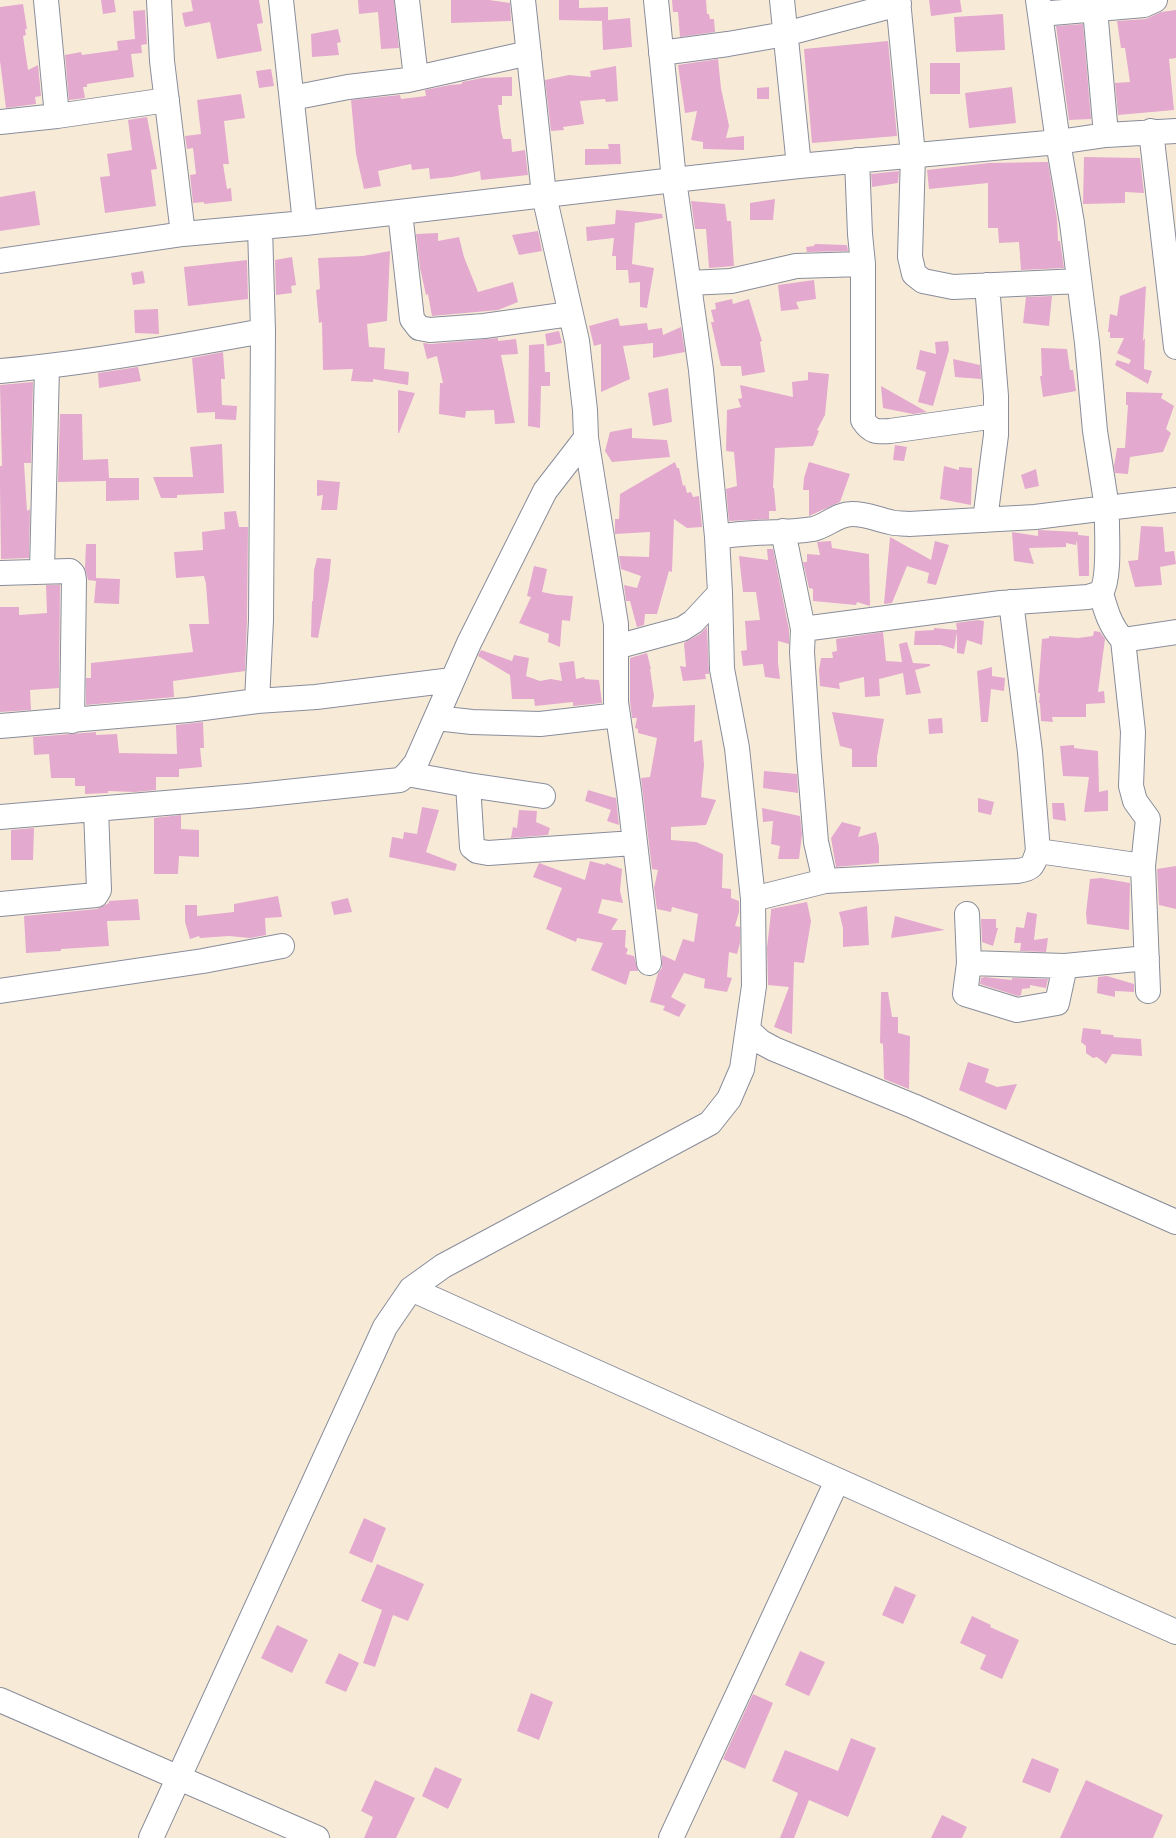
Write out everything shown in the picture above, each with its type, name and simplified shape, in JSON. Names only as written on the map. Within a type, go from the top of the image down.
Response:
[{"type":"street","points":[[46,0],[57,116]]},
{"type":"street","points":[[159,0],[162,61],[182,234]]},
{"type":"street","points":[[281,0],[305,223]]},
{"type":"street","points":[[406,0],[416,78]]},
{"type":"street","points":[[523,0],[544,194],[577,341],[585,410],[586,438],[616,624],[618,715],[649,963]]},
{"type":"street","points":[[151,1838],[385,1327],[411,1289],[443,1266],[710,1124],[730,1099],[742,1069],[754,986],[753,899],[737,748],[722,669],[717,537],[701,370],[674,180],[656,0]]},
{"type":"street","points":[[782,0],[799,166]]},
{"type":"street","points":[[803,628],[1011,602],[1088,597],[1100,593],[1105,586],[1107,508],[1095,431],[1087,343],[1072,223],[1058,142],[1039,7],[1095,9],[1144,5],[1155,0]]},
{"type":"street","points":[[661,53],[785,34],[898,2],[913,155],[910,257],[914,274],[923,281],[953,287],[1079,282]]},
{"type":"street","points":[[1095,9],[1106,135]]},
{"type":"street","points":[[292,98],[348,87],[416,78],[529,53]]},
{"type":"street","points":[[0,122],[167,100]]},
{"type":"street","points":[[1151,131],[1176,347]]},
{"type":"street","points":[[0,261],[182,234],[305,223],[799,166],[1058,142],[1106,135],[1176,131]]},
{"type":"street","points":[[857,160],[860,234],[864,264],[863,420],[868,428],[878,432],[996,416]]},
{"type":"street","points":[[400,212],[412,319],[419,328],[430,330],[477,326],[570,314]]},
{"type":"street","points":[[257,701],[262,620],[263,331],[260,227]]},
{"type":"street","points":[[689,283],[732,281],[796,266],[864,264]]},
{"type":"street","points":[[985,520],[996,435],[987,285]]},
{"type":"street","points":[[0,371],[47,367],[165,350],[263,331]]},
{"type":"street","points":[[42,571],[47,367]]},
{"type":"street","points":[[0,817],[387,783],[400,780],[408,774],[416,763],[473,634],[545,491],[586,438]]},
{"type":"street","points":[[717,537],[814,528],[828,524],[838,516],[850,514],[870,515],[890,523],[909,524],[1035,517],[1176,500]]},
{"type":"street","points":[[783,531],[803,628],[802,652],[816,842],[825,881]]},
{"type":"street","points":[[0,574],[70,571],[73,574],[72,721]]},
{"type":"street","points":[[616,647],[682,629],[693,622],[720,593]]},
{"type":"street","points":[[1100,593],[1109,621],[1114,631],[1123,640],[1133,732],[1131,786],[1134,801],[1148,819],[1143,866],[1148,991]]},
{"type":"street","points":[[753,899],[825,881],[1022,870],[1028,869],[1033,864],[1038,851],[1030,752],[1011,602]]},
{"type":"street","points":[[1123,640],[1176,632]]},
{"type":"street","points":[[0,726],[72,721],[188,710],[257,701],[316,697],[452,680]]},
{"type":"street","points":[[436,718],[472,722],[540,724],[618,715]]},
{"type":"street","points":[[408,774],[468,786],[543,796]]},
{"type":"street","points":[[468,786],[472,847],[477,851],[488,853],[634,843]]},
{"type":"street","points":[[0,904],[96,895],[99,890],[96,809]]},
{"type":"street","points":[[1038,851],[1143,866]]},
{"type":"street","points":[[967,914],[969,963],[965,994],[1016,1010],[1057,1003],[1065,966]]},
{"type":"street","points":[[0,991],[203,961],[282,946]]},
{"type":"street","points":[[969,963],[1065,966],[1147,958]]},
{"type":"street","points":[[749,1031],[760,1042],[774,1049],[949,1122],[1176,1222]]},
{"type":"street","points":[[411,1289],[1176,1632]]},
{"type":"street","points":[[671,1838],[837,1481]]},
{"type":"street","points":[[0,1700],[317,1838]]},
{"type":"building","points":[[101,0],[114,0],[116,12],[103,14]]},
{"type":"building","points":[[191,0],[259,0],[263,23],[257,24],[262,51],[217,59],[210,22],[185,27],[182,13],[193,11]]},
{"type":"building","points":[[358,0],[394,0],[399,48],[381,49],[378,12],[359,14]]},
{"type":"building","points":[[451,0],[489,0],[510,3],[511,21],[451,23]]},
{"type":"building","points":[[559,0],[579,0],[579,8],[608,7],[608,20],[630,18],[632,47],[603,50],[602,21],[605,21],[559,20]]},
{"type":"building","points":[[672,0],[706,0],[707,14],[709,14],[710,19],[714,19],[715,32],[680,37],[678,12],[673,12]]},
{"type":"building","points":[[929,0],[960,0],[962,12],[931,16]]},
{"type":"building","points":[[23,4],[27,29],[25,29],[26,35],[23,36],[28,70],[38,65],[41,96],[35,97],[36,104],[6,108],[0,61],[0,7]]},
{"type":"building","points":[[145,10],[147,44],[141,45],[142,53],[131,54],[134,77],[87,84],[87,87],[83,87],[85,98],[69,100],[65,55],[81,52],[82,55],[118,50],[117,41],[135,39],[133,11]]},
{"type":"building","points":[[1176,10],[1176,58],[1169,59],[1174,110],[1118,115],[1115,83],[1130,82],[1125,48],[1121,48],[1117,21],[1146,19],[1161,12]]},
{"type":"building","points":[[1003,14],[1005,50],[956,52],[954,17]]},
{"type":"building","points":[[1083,24],[1091,119],[1069,120],[1056,26]]},
{"type":"building","points":[[338,29],[341,42],[337,43],[339,55],[312,57],[311,34]]},
{"type":"building","points":[[888,41],[897,136],[812,143],[804,49]]},
{"type":"building","points":[[718,59],[721,88],[729,126],[726,138],[744,136],[744,150],[703,149],[703,142],[691,140],[697,111],[685,113],[678,65]]},
{"type":"building","points":[[930,63],[960,63],[960,94],[930,94]]},
{"type":"building","points":[[616,66],[618,101],[606,102],[605,99],[580,101],[584,124],[563,127],[564,130],[551,131],[545,80],[569,75],[591,77],[590,71]]},
{"type":"building","points":[[271,69],[274,86],[259,88],[256,71]]},
{"type":"building","points":[[512,77],[512,96],[502,96],[502,105],[498,105],[501,131],[503,139],[511,139],[512,152],[525,150],[528,175],[481,180],[480,171],[452,177],[430,179],[429,168],[412,170],[411,164],[378,171],[381,186],[364,189],[356,154],[351,100],[400,95],[401,99],[426,96],[425,90],[462,84],[462,82],[482,78]]},
{"type":"building","points":[[769,87],[769,99],[757,99],[757,88]]},
{"type":"building","points":[[1012,87],[1016,123],[969,128],[965,93]]},
{"type":"building","points":[[241,94],[245,118],[224,121],[229,164],[223,164],[227,189],[231,188],[232,201],[204,204],[204,202],[193,203],[190,175],[196,174],[193,148],[187,149],[185,136],[201,134],[197,100]]},
{"type":"building","points":[[147,117],[157,169],[151,170],[156,206],[105,213],[100,177],[110,176],[107,154],[132,150],[128,120]]},
{"type":"building","points":[[608,144],[620,144],[621,164],[585,165],[585,149],[609,149]]},
{"type":"building","points":[[1084,157],[1140,158],[1144,193],[1125,192],[1125,203],[1083,204]]},
{"type":"building","points":[[1048,162],[1057,219],[1058,241],[1060,241],[1064,268],[1021,270],[1019,242],[999,243],[998,228],[988,228],[988,183],[929,189],[927,170],[989,163]]},
{"type":"building","points":[[899,171],[898,183],[872,187],[871,174]]},
{"type":"building","points":[[35,191],[40,225],[0,231],[0,197]]},
{"type":"building","points":[[775,199],[773,220],[750,220],[750,203]]},
{"type":"building","points":[[691,201],[725,204],[727,221],[731,221],[734,266],[709,268],[706,229],[695,229]]},
{"type":"building","points":[[616,210],[662,214],[663,218],[635,223],[632,264],[654,268],[647,308],[640,307],[640,282],[629,283],[628,270],[616,270],[616,256],[612,256],[614,238],[587,241],[586,227],[615,224]]},
{"type":"building","points":[[538,231],[542,251],[519,255],[512,235]]},
{"type":"building","points":[[438,233],[438,241],[459,237],[464,257],[478,292],[513,282],[518,302],[498,310],[432,316],[420,268],[416,234]]},
{"type":"building","points":[[815,244],[847,245],[848,251],[807,252],[806,247],[814,246]]},
{"type":"building","points":[[390,251],[387,321],[367,324],[369,347],[385,348],[384,369],[409,372],[408,385],[373,379],[373,382],[351,381],[353,369],[323,370],[322,322],[319,323],[316,290],[320,289],[318,258],[363,256]]},
{"type":"building","points":[[292,257],[296,285],[291,286],[292,293],[276,295],[275,260]]},
{"type":"building","points":[[247,260],[248,299],[188,306],[184,267]]},
{"type":"building","points":[[143,271],[145,283],[133,285],[131,273]]},
{"type":"building","points":[[814,280],[816,299],[796,302],[799,309],[781,311],[778,285]]},
{"type":"building","points":[[1146,286],[1143,341],[1145,338],[1144,369],[1152,371],[1148,384],[1115,365],[1117,360],[1129,364],[1131,360],[1117,353],[1124,338],[1110,338],[1110,332],[1108,332],[1110,314],[1117,316],[1120,296]]},
{"type":"building","points":[[1052,296],[1049,326],[1023,323],[1026,297]]},
{"type":"building","points":[[732,299],[733,304],[749,299],[762,341],[760,342],[765,372],[742,376],[741,366],[721,366],[711,322],[714,322],[711,310],[716,309],[715,303]]},
{"type":"building","points":[[158,309],[159,334],[135,333],[134,310]]},
{"type":"building","points":[[618,318],[620,326],[647,323],[648,330],[662,328],[663,335],[681,327],[685,352],[653,358],[653,343],[623,346],[630,379],[601,392],[601,344],[594,346],[589,326]]},
{"type":"building","points":[[559,331],[562,343],[547,346],[545,334]]},
{"type":"building","points":[[498,338],[498,341],[516,339],[518,354],[501,355],[515,423],[495,424],[494,410],[466,411],[465,418],[439,414],[440,383],[443,383],[437,356],[427,359],[423,343],[431,344]]},
{"type":"building","points":[[948,341],[949,350],[933,406],[918,402],[926,372],[916,369],[920,350],[936,354],[935,342]]},
{"type":"building","points":[[544,344],[545,372],[550,372],[550,386],[541,386],[540,428],[528,426],[529,345]]},
{"type":"building","points":[[1041,348],[1067,349],[1076,391],[1043,397],[1040,376],[1042,376]]},
{"type":"building","points":[[223,352],[225,379],[221,379],[222,405],[237,406],[236,420],[215,419],[215,412],[197,413],[192,358]]},
{"type":"building","points":[[953,359],[980,365],[981,379],[955,377]]},
{"type":"building","points":[[138,367],[141,381],[99,388],[98,373]]},
{"type":"building","points":[[808,372],[829,374],[825,415],[817,430],[819,431],[813,446],[775,448],[773,488],[776,511],[769,511],[769,519],[729,521],[726,489],[737,486],[734,452],[726,451],[727,410],[741,407],[738,399],[742,398],[740,385],[793,397],[792,382],[808,380]]},
{"type":"building","points":[[33,382],[31,463],[24,463],[27,511],[30,509],[29,558],[1,559],[0,466],[2,466],[0,385]]},
{"type":"building","points":[[881,386],[927,412],[913,414],[883,408]]},
{"type":"building","points":[[668,388],[672,422],[653,426],[648,393]]},
{"type":"building","points":[[398,390],[415,393],[399,433],[398,433]]},
{"type":"building","points":[[1126,392],[1163,393],[1161,398],[1174,406],[1166,429],[1171,433],[1163,452],[1130,457],[1128,474],[1115,473],[1114,466],[1117,448],[1125,448],[1128,405],[1126,405]]},
{"type":"building","points":[[60,414],[82,414],[83,460],[108,459],[109,478],[139,478],[139,500],[106,501],[106,481],[58,482]]},
{"type":"building","points":[[632,428],[632,438],[667,440],[670,457],[612,462],[605,451],[610,432]]},
{"type":"building","points":[[222,444],[224,493],[177,495],[177,498],[161,498],[153,477],[193,477],[190,447]]},
{"type":"building","points":[[895,445],[907,447],[904,461],[893,460]]},
{"type":"building","points":[[675,462],[677,468],[679,468],[683,486],[685,485],[687,493],[691,492],[693,497],[699,496],[702,527],[687,528],[674,519],[672,572],[669,571],[657,614],[645,614],[644,625],[637,627],[630,601],[626,601],[624,585],[637,588],[641,576],[621,569],[619,556],[649,557],[650,532],[615,534],[615,519],[619,519],[620,494]]},
{"type":"building","points":[[809,462],[850,474],[840,502],[809,516],[809,490],[803,490],[804,478]]},
{"type":"building","points":[[944,466],[959,470],[959,467],[972,468],[971,505],[940,499]]},
{"type":"building","points":[[1036,469],[1039,486],[1025,489],[1021,475]]},
{"type":"building","points":[[317,480],[340,482],[337,510],[321,510],[323,495],[317,496]]},
{"type":"building","points":[[236,511],[239,527],[248,527],[245,671],[173,681],[174,697],[86,705],[86,678],[91,678],[91,663],[193,652],[189,624],[209,624],[206,584],[204,576],[176,578],[174,552],[203,550],[202,532],[225,529],[224,512]]},
{"type":"building","points":[[1141,526],[1163,527],[1165,552],[1174,551],[1176,564],[1160,567],[1162,585],[1135,587],[1128,561],[1138,560]]},
{"type":"building","points":[[1038,530],[1078,532],[1078,535],[1089,536],[1089,576],[1079,576],[1077,540],[1076,545],[1066,543],[1066,547],[1029,548],[1034,564],[1014,561],[1012,532],[1038,536]]},
{"type":"building","points":[[890,537],[931,560],[935,541],[949,545],[936,585],[927,583],[929,573],[907,566],[892,603],[884,604]]},
{"type":"building","points":[[831,541],[832,548],[869,554],[870,606],[857,602],[856,605],[813,601],[813,589],[809,588],[803,562],[807,562],[807,554],[820,555],[817,542]]},
{"type":"building","points":[[86,544],[96,544],[96,578],[120,579],[119,604],[94,603],[96,581],[88,580],[85,568]]},
{"type":"building","points":[[767,549],[773,549],[789,630],[789,644],[778,641],[780,679],[765,677],[763,664],[743,666],[741,651],[747,650],[745,621],[760,620],[756,592],[743,592],[739,556],[768,560]]},
{"type":"building","points":[[317,558],[331,559],[318,638],[311,637],[314,570]]},
{"type":"building","points":[[534,566],[547,569],[542,592],[573,596],[570,621],[562,620],[560,647],[548,642],[549,634],[519,623],[531,597],[527,596]]},
{"type":"building","points":[[46,585],[60,585],[59,688],[30,690],[31,710],[0,712],[0,607],[19,607],[19,615],[47,613]]},
{"type":"building","points":[[984,621],[982,645],[967,640],[964,654],[957,653],[957,632],[954,649],[941,645],[914,645],[915,631],[934,630],[934,628],[957,630],[956,623]]},
{"type":"building","points":[[707,627],[709,674],[705,674],[706,679],[683,681],[680,666],[686,667],[684,643],[700,634]]},
{"type":"building","points":[[1094,631],[1100,632],[1105,639],[1098,692],[1104,691],[1105,703],[1086,704],[1086,717],[1052,717],[1053,722],[1041,721],[1040,693],[1038,693],[1042,639],[1049,638],[1049,636],[1078,638],[1093,636]]},
{"type":"building","points":[[883,632],[886,661],[902,662],[899,644],[907,642],[913,663],[930,664],[930,666],[915,670],[921,693],[906,695],[903,673],[879,679],[880,696],[865,697],[864,677],[839,683],[840,689],[820,686],[819,670],[821,658],[833,658],[832,652],[837,651],[836,639]]},
{"type":"building","points":[[481,650],[512,661],[514,655],[529,658],[526,676],[540,681],[551,679],[562,681],[559,663],[574,661],[576,679],[584,677],[585,679],[599,680],[602,703],[573,706],[573,702],[535,706],[534,699],[512,699],[510,675],[478,656]]},
{"type":"building","points":[[647,653],[654,696],[652,707],[695,705],[694,742],[702,740],[704,765],[701,797],[716,800],[706,825],[671,827],[671,840],[696,842],[723,854],[722,888],[731,889],[731,898],[739,901],[739,912],[735,926],[740,927],[740,943],[737,954],[729,952],[727,977],[732,978],[727,992],[704,988],[705,979],[684,973],[671,997],[686,1005],[679,1017],[663,1010],[665,1006],[650,1002],[658,973],[662,968],[662,955],[675,961],[683,939],[694,942],[698,914],[672,907],[671,912],[657,909],[654,888],[658,870],[652,869],[641,778],[650,777],[657,738],[638,733],[638,729],[635,728],[637,718],[632,718],[630,701],[630,658]]},
{"type":"building","points":[[992,667],[992,676],[1005,678],[1004,691],[991,689],[988,722],[981,722],[977,671]]},
{"type":"building","points":[[832,712],[884,719],[877,767],[852,767],[852,749],[840,746]]},
{"type":"building","points":[[942,718],[943,733],[929,734],[928,719]]},
{"type":"building","points":[[203,722],[204,748],[200,748],[202,767],[179,769],[179,777],[156,777],[156,790],[135,792],[108,791],[108,793],[85,794],[85,786],[75,786],[75,778],[51,778],[49,754],[34,755],[33,737],[96,732],[96,735],[117,734],[119,753],[177,754],[176,725]]},
{"type":"building","points":[[1074,745],[1074,748],[1098,751],[1099,792],[1108,790],[1108,811],[1084,812],[1089,777],[1063,776],[1060,746]]},
{"type":"building","points":[[764,771],[797,774],[798,793],[763,788]]},
{"type":"building","points":[[588,790],[616,797],[619,825],[607,821],[611,810],[585,801]]},
{"type":"building","points":[[978,798],[994,802],[991,815],[978,812]]},
{"type":"building","points":[[1052,803],[1064,803],[1066,821],[1053,819]]},
{"type":"building","points":[[422,807],[439,810],[426,852],[457,864],[455,871],[389,857],[392,837],[403,839],[404,832],[417,834]]},
{"type":"building","points":[[762,808],[800,816],[802,834],[799,859],[778,859],[780,846],[771,844],[773,821],[763,822]]},
{"type":"building","points":[[519,810],[537,811],[536,822],[550,828],[548,835],[511,838],[513,827],[517,828]]},
{"type":"building","points":[[181,815],[181,829],[199,830],[199,857],[179,856],[178,874],[154,874],[154,818]]},
{"type":"building","points":[[842,822],[861,827],[858,837],[876,832],[879,846],[879,863],[836,867],[831,838]]},
{"type":"building","points":[[34,828],[33,860],[11,860],[11,830]]},
{"type":"building","points":[[590,861],[605,865],[606,863],[622,869],[620,891],[623,903],[602,899],[598,913],[618,919],[611,930],[626,930],[625,947],[628,949],[626,954],[634,956],[638,971],[630,971],[626,985],[591,970],[603,943],[577,938],[576,942],[546,929],[562,888],[533,877],[539,863],[585,880]]},
{"type":"building","points":[[1176,866],[1176,909],[1159,905],[1157,869]]},
{"type":"building","points":[[1101,878],[1130,883],[1129,930],[1087,924],[1086,913],[1090,879]]},
{"type":"building","points":[[278,896],[282,917],[265,918],[266,935],[250,938],[229,936],[200,938],[199,936],[190,939],[185,922],[185,905],[197,905],[197,916],[234,912],[234,904]]},
{"type":"building","points":[[348,898],[352,912],[334,915],[331,902]]},
{"type":"building","points":[[138,899],[140,920],[107,921],[109,946],[26,953],[24,916],[97,909],[109,903],[109,901]]},
{"type":"building","points":[[807,902],[811,921],[804,963],[794,962],[792,1034],[774,1027],[789,987],[768,985],[767,948],[771,909]]},
{"type":"building","points":[[867,906],[869,945],[843,947],[843,928],[839,912]]},
{"type":"building","points":[[1027,912],[1037,914],[1034,940],[1048,938],[1046,952],[1020,951],[1021,943],[1014,943],[1016,927],[1024,928]]},
{"type":"building","points":[[895,916],[945,930],[891,938]]},
{"type":"building","points":[[981,919],[996,919],[996,928],[998,928],[993,946],[982,942]]},
{"type":"building","points":[[1107,976],[1134,984],[1134,992],[1115,991],[1115,997],[1097,993],[1098,977]]},
{"type":"building","points":[[981,978],[1012,980],[1012,978],[1048,979],[1046,988],[1030,985],[1030,988],[1022,989],[1021,995],[1018,996],[980,984]]},
{"type":"building","points":[[881,992],[888,992],[892,1017],[898,1017],[898,1033],[910,1036],[909,1089],[884,1079],[883,1044],[880,1043]]},
{"type":"building","points":[[1083,1028],[1101,1030],[1101,1034],[1114,1035],[1113,1037],[1141,1039],[1142,1056],[1112,1054],[1106,1064],[1097,1057],[1093,1058],[1086,1053],[1086,1046],[1081,1042]]},
{"type":"building","points":[[968,1062],[989,1069],[985,1082],[997,1087],[1017,1084],[1006,1110],[959,1090]]},
{"type":"building","points":[[364,1518],[386,1528],[372,1563],[349,1553]]},
{"type":"building","points":[[377,1564],[424,1584],[408,1621],[393,1615],[375,1667],[363,1663],[382,1610],[361,1601]]},
{"type":"building","points":[[895,1586],[916,1595],[903,1624],[882,1615]]},
{"type":"building","points":[[972,1616],[991,1625],[990,1627],[1019,1640],[1002,1679],[980,1669],[986,1655],[960,1643]]},
{"type":"building","points":[[277,1625],[308,1640],[292,1673],[261,1658]]},
{"type":"building","points":[[800,1651],[825,1662],[809,1696],[785,1685]]},
{"type":"building","points":[[339,1653],[359,1663],[346,1692],[325,1683]]},
{"type":"building","points":[[531,1693],[553,1702],[539,1740],[517,1731]]},
{"type":"building","points":[[753,1694],[773,1703],[745,1769],[723,1759]]},
{"type":"building","points":[[851,1738],[876,1748],[848,1817],[809,1800],[794,1838],[780,1838],[798,1793],[772,1781],[785,1750],[838,1771]]},
{"type":"building","points":[[1032,1758],[1059,1769],[1050,1793],[1022,1782]]},
{"type":"building","points":[[435,1767],[462,1779],[448,1809],[422,1796]]},
{"type":"building","points":[[375,1780],[415,1798],[396,1838],[364,1838],[373,1817],[361,1811]]},
{"type":"building","points":[[1086,1780],[1163,1815],[1153,1838],[1060,1838]]},
{"type":"building","points":[[942,1815],[967,1827],[962,1838],[931,1838]]}]
